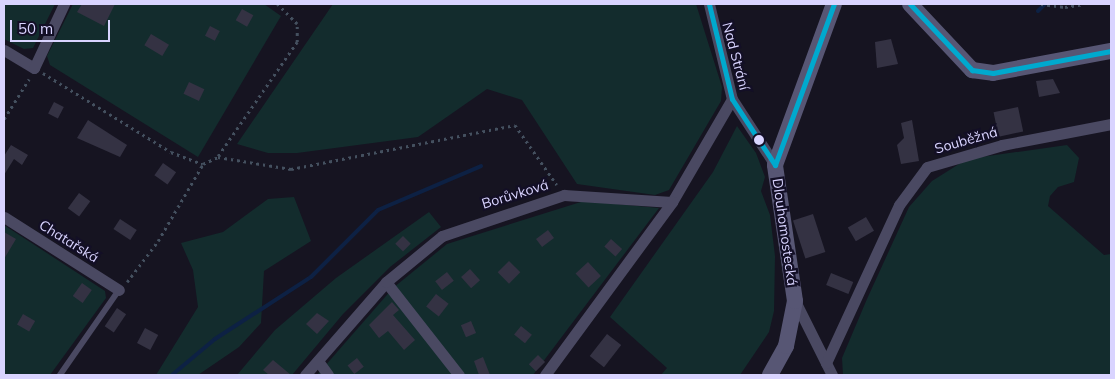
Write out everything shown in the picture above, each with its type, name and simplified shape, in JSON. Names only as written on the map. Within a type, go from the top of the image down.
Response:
[{"type":"street","points":[[4,50],[34,68],[64,4]]},
{"type":"street","name":"Nad Strání","points":[[709,4],[732,100],[775,165]]},
{"type":"street","name":"Dlouhomostecká","points":[[770,375],[786,346],[795,301],[775,165],[834,4]]},
{"type":"street","points":[[910,4],[972,70],[993,73],[1111,51]]},
{"type":"street","points":[[545,375],[672,202],[732,100]]},
{"type":"street","name":"Souběžná","points":[[826,363],[899,205],[927,167],[1002,145],[1111,124]]},
{"type":"street","name":"Borůvková","points":[[305,375],[386,282],[442,236],[564,195],[672,202]]},
{"type":"street","name":"Chatařská","points":[[4,217],[119,290]]},
{"type":"street","points":[[386,282],[459,375]]},
{"type":"street","points":[[795,301],[832,375]]},
{"type":"street","points":[[318,361],[328,375]]},
{"type":"lane","points":[[60,375],[119,290]]},
{"type":"path","points":[[119,290],[158,241],[203,164],[218,157],[297,42],[297,24],[277,4]]},
{"type":"path","points":[[1041,4],[1083,4]]},
{"type":"path","points":[[4,119],[34,68],[171,152],[203,164]]},
{"type":"path","points":[[218,157],[291,169],[515,125],[564,195]]},
{"type":"green space","points":[[4,4],[55,4],[33,48],[24,49],[4,39]]},
{"type":"green space","points":[[73,4],[264,4],[281,16],[198,157],[50,65],[47,56]]},
{"type":"green space","points":[[333,4],[696,4],[722,87],[721,101],[669,190],[655,195],[577,184],[522,100],[487,89],[418,137],[297,153],[268,153],[237,144]]},
{"type":"green space","points":[[737,126],[756,153],[765,177],[761,191],[770,215],[775,256],[774,311],[769,332],[740,375],[661,375],[667,368],[610,317],[713,172]]},
{"type":"green space","points":[[1067,145],[1079,158],[1074,182],[1058,187],[1050,196],[1048,206],[1104,255],[1111,254],[1111,375],[843,375],[842,358],[909,207],[932,181],[967,159]]},
{"type":"green space","points":[[294,197],[311,241],[264,271],[261,323],[239,347],[198,375],[156,375],[198,307],[193,270],[181,243],[223,232],[268,199]]},
{"type":"green space","points":[[584,201],[659,208],[533,375],[317,375],[393,288],[447,244]]},
{"type":"green space","points":[[429,212],[441,227],[390,267],[343,314],[292,375],[237,375],[275,330],[336,278]]},
{"type":"green space","points":[[4,225],[105,291],[106,298],[50,375],[4,375]]},
{"type":"building","points":[[82,4],[115,4],[104,26],[77,12]]},
{"type":"building","points":[[242,9],[253,15],[247,27],[236,20]]},
{"type":"building","points":[[210,26],[220,31],[215,41],[205,36]]},
{"type":"building","points":[[151,34],[169,45],[162,56],[144,45]]},
{"type":"building","points":[[891,39],[898,64],[877,68],[875,42]]},
{"type":"building","points":[[1053,79],[1060,93],[1039,97],[1036,81]]},
{"type":"building","points":[[189,82],[204,89],[199,101],[184,94]]},
{"type":"building","points":[[54,102],[64,107],[58,119],[48,114]]},
{"type":"building","points":[[1018,107],[1023,131],[999,137],[994,112]]},
{"type":"building","points":[[88,120],[127,145],[120,157],[77,138]]},
{"type":"building","points":[[912,120],[919,161],[901,164],[897,145],[904,138],[901,123]]},
{"type":"building","points":[[11,145],[28,155],[22,165],[14,159],[4,175],[4,156]]},
{"type":"building","points":[[163,163],[176,172],[168,184],[154,175]]},
{"type":"building","points":[[79,193],[90,201],[79,217],[68,208]]},
{"type":"building","points":[[813,214],[825,252],[805,259],[793,220]]},
{"type":"building","points":[[866,217],[874,231],[856,241],[848,228]]},
{"type":"building","points":[[120,219],[137,230],[130,240],[113,229]]},
{"type":"building","points":[[548,230],[554,238],[542,247],[536,239]]},
{"type":"building","points":[[4,232],[16,239],[4,259]]},
{"type":"building","points":[[403,236],[411,244],[403,252],[395,244]]},
{"type":"building","points":[[611,239],[622,249],[615,256],[604,246]]},
{"type":"building","points":[[509,261],[520,272],[509,284],[498,272]]},
{"type":"building","points":[[588,262],[601,276],[589,287],[576,274]]},
{"type":"building","points":[[470,269],[480,280],[471,288],[461,277]]},
{"type":"building","points":[[447,272],[454,281],[442,290],[435,281]]},
{"type":"building","points":[[831,273],[853,282],[848,294],[826,285]]},
{"type":"building","points":[[82,283],[92,290],[83,303],[73,296]]},
{"type":"building","points":[[436,294],[449,304],[439,316],[426,307]]},
{"type":"building","points":[[392,302],[399,310],[393,315],[415,340],[404,350],[388,331],[379,338],[369,325]]},
{"type":"building","points":[[117,308],[126,314],[114,332],[105,326]]},
{"type":"building","points":[[317,313],[329,321],[317,334],[306,324]]},
{"type":"building","points":[[23,314],[35,321],[29,331],[17,324]]},
{"type":"building","points":[[471,321],[476,333],[466,337],[461,325]]},
{"type":"building","points":[[521,326],[532,335],[525,343],[514,335]]},
{"type":"building","points":[[145,328],[158,335],[150,350],[137,343]]},
{"type":"building","points":[[607,334],[621,345],[604,367],[590,356]]},
{"type":"building","points":[[538,355],[545,362],[536,371],[529,364]]},
{"type":"building","points":[[483,357],[490,375],[479,375],[474,361]]},
{"type":"building","points":[[357,358],[364,367],[354,374],[348,365]]},
{"type":"building","points":[[273,360],[291,375],[269,375],[263,370]]},
{"type":"waterway","points":[[1038,11],[1045,4]]},
{"type":"waterway","points":[[172,375],[215,339],[311,277],[378,210],[481,166]]},
{"type":"transit line","points":[[709,4],[732,99],[775,165]]},
{"type":"transit line","points":[[775,165],[834,4]]},
{"type":"transit line","points":[[910,4],[972,70],[993,73],[1111,51]]}]
